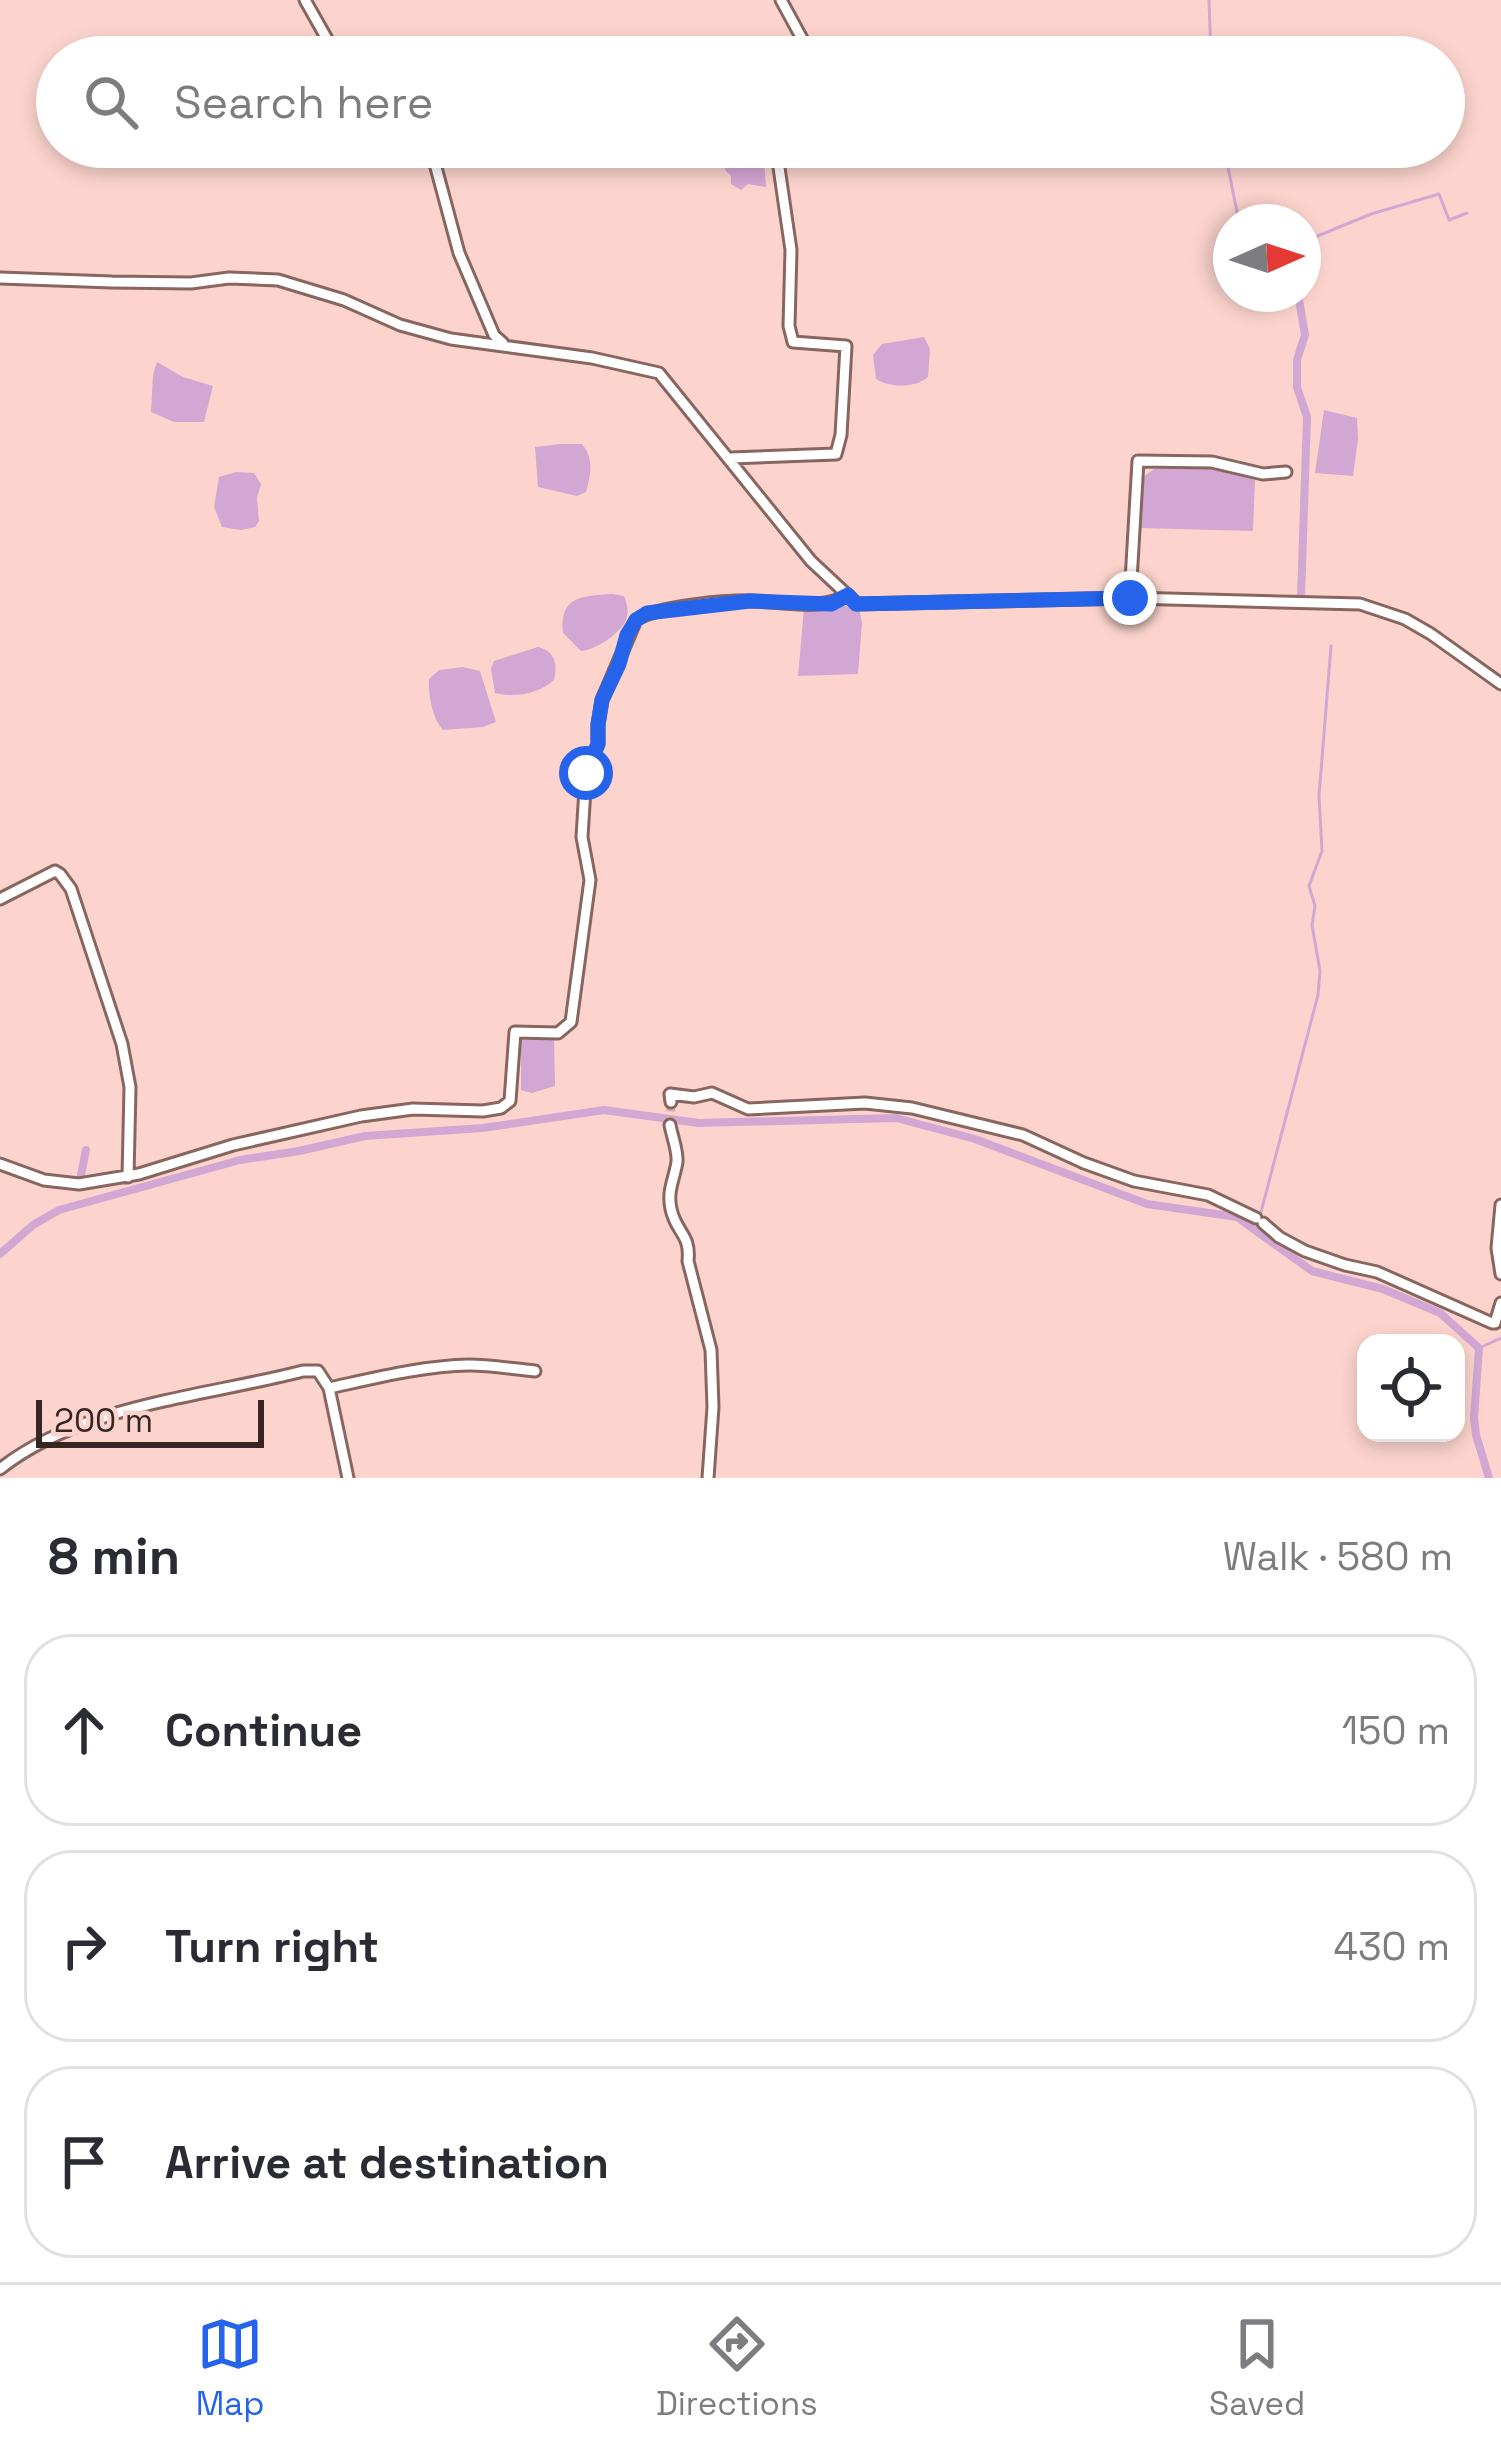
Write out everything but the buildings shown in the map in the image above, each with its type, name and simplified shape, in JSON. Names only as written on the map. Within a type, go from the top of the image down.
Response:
[{"type":"street","points":[[305,0],[325,36]]},
{"type":"street","points":[[781,0],[801,36]]},
{"type":"street","points":[[437,168],[459,253],[494,335],[505,346]]},
{"type":"street","points":[[731,458],[836,454],[842,435],[846,346],[793,342],[789,326],[791,250],[779,168]]},
{"type":"street","points":[[0,278],[148,283],[278,280],[451,339],[592,358],[659,373],[811,561],[856,604],[1130,598],[1360,604],[1418,626],[1501,684]]},
{"type":"street","points":[[1130,598],[1138,461],[1212,462],[1263,474],[1286,472]]},
{"type":"street","points":[[0,1164],[60,1184],[79,1184],[128,1177],[233,1145],[361,1116],[412,1109],[501,1108],[510,1101],[515,1031],[558,1033],[571,1022],[590,880],[582,837],[586,773],[598,744],[602,700],[636,620],[647,613],[707,604],[823,604],[848,595]]},
{"type":"street","points":[[0,899],[55,872],[71,889],[122,1044],[130,1087],[128,1177]]},
{"type":"street","points":[[671,1102],[670,1094],[712,1093],[748,1109],[850,1103],[912,1108],[1023,1135],[1134,1181],[1208,1195],[1260,1220],[1305,1251],[1377,1272],[1492,1323],[1496,1323],[1501,1303]]},
{"type":"street","points":[[670,1124],[678,1158],[669,1190],[671,1210],[690,1246],[688,1261],[711,1350],[708,1478]]},
{"type":"street","points":[[1501,1205],[1497,1248],[1501,1274]]},
{"type":"street","points":[[329,1388],[449,1366],[535,1370]]},
{"type":"street","points":[[0,1469],[36,1444],[65,1432],[171,1399],[318,1371],[329,1388],[348,1478]]},
{"type":"shaded area","points":[[765,168],[766,187],[748,184],[741,190],[731,184],[725,170]]},
{"type":"shaded area","points":[[924,337],[930,349],[928,377],[902,386],[876,379],[873,355],[882,344]]},
{"type":"shaded area","points":[[157,362],[213,386],[204,422],[174,422],[151,412]]},
{"type":"shaded area","points":[[1324,410],[1357,418],[1353,476],[1315,473]]},
{"type":"shaded area","points":[[582,444],[590,461],[586,492],[577,496],[538,487],[535,447]]},
{"type":"shaded area","points":[[1154,469],[1219,469],[1255,480],[1253,531],[1141,528],[1143,477]]},
{"type":"shaded area","points":[[254,473],[261,484],[259,521],[241,530],[222,527],[214,507],[219,477]]},
{"type":"shaded area","points":[[624,596],[625,622],[609,639],[581,651],[563,633],[565,612],[582,597]]},
{"type":"shaded area","points":[[804,608],[859,608],[858,674],[798,676]]},
{"type":"shaded area","points":[[538,647],[554,659],[554,680],[526,694],[495,693],[494,661]]},
{"type":"shaded area","points":[[439,670],[480,671],[496,722],[443,730],[431,706],[429,679]]},
{"type":"shaded area","points":[[554,1037],[555,1086],[532,1093],[521,1090],[521,1040]]},
{"type":"waterway","points":[[1209,0],[1210,36]]},
{"type":"waterway","points":[[1228,168],[1235,204]]},
{"type":"waterway","points":[[1321,235],[1439,194],[1449,220],[1467,213]]},
{"type":"waterway","points":[[1301,312],[1305,335],[1297,360],[1297,387],[1307,417],[1301,598]]},
{"type":"waterway","points":[[1256,1231],[1318,995],[1320,971],[1312,925],[1315,906],[1309,886],[1322,851],[1319,796],[1331,646]]},
{"type":"waterway","points":[[0,1254],[59,1210],[240,1160],[365,1136],[483,1128],[604,1110],[699,1123],[896,1118],[975,1139],[1147,1204],[1237,1217],[1312,1271],[1383,1289],[1440,1313],[1479,1348],[1474,1418],[1489,1478]]},
{"type":"waterway","points":[[80,1180],[86,1150]]},
{"type":"waterway","points":[[1479,1348],[1501,1338]]},
{"type":"tunnel","points":[[670,1125],[671,1102]]},
{"type":"route","points":[[586,773],[598,744],[602,700],[627,635],[647,613],[750,601],[831,604],[848,595],[856,604],[1130,598]]}]
